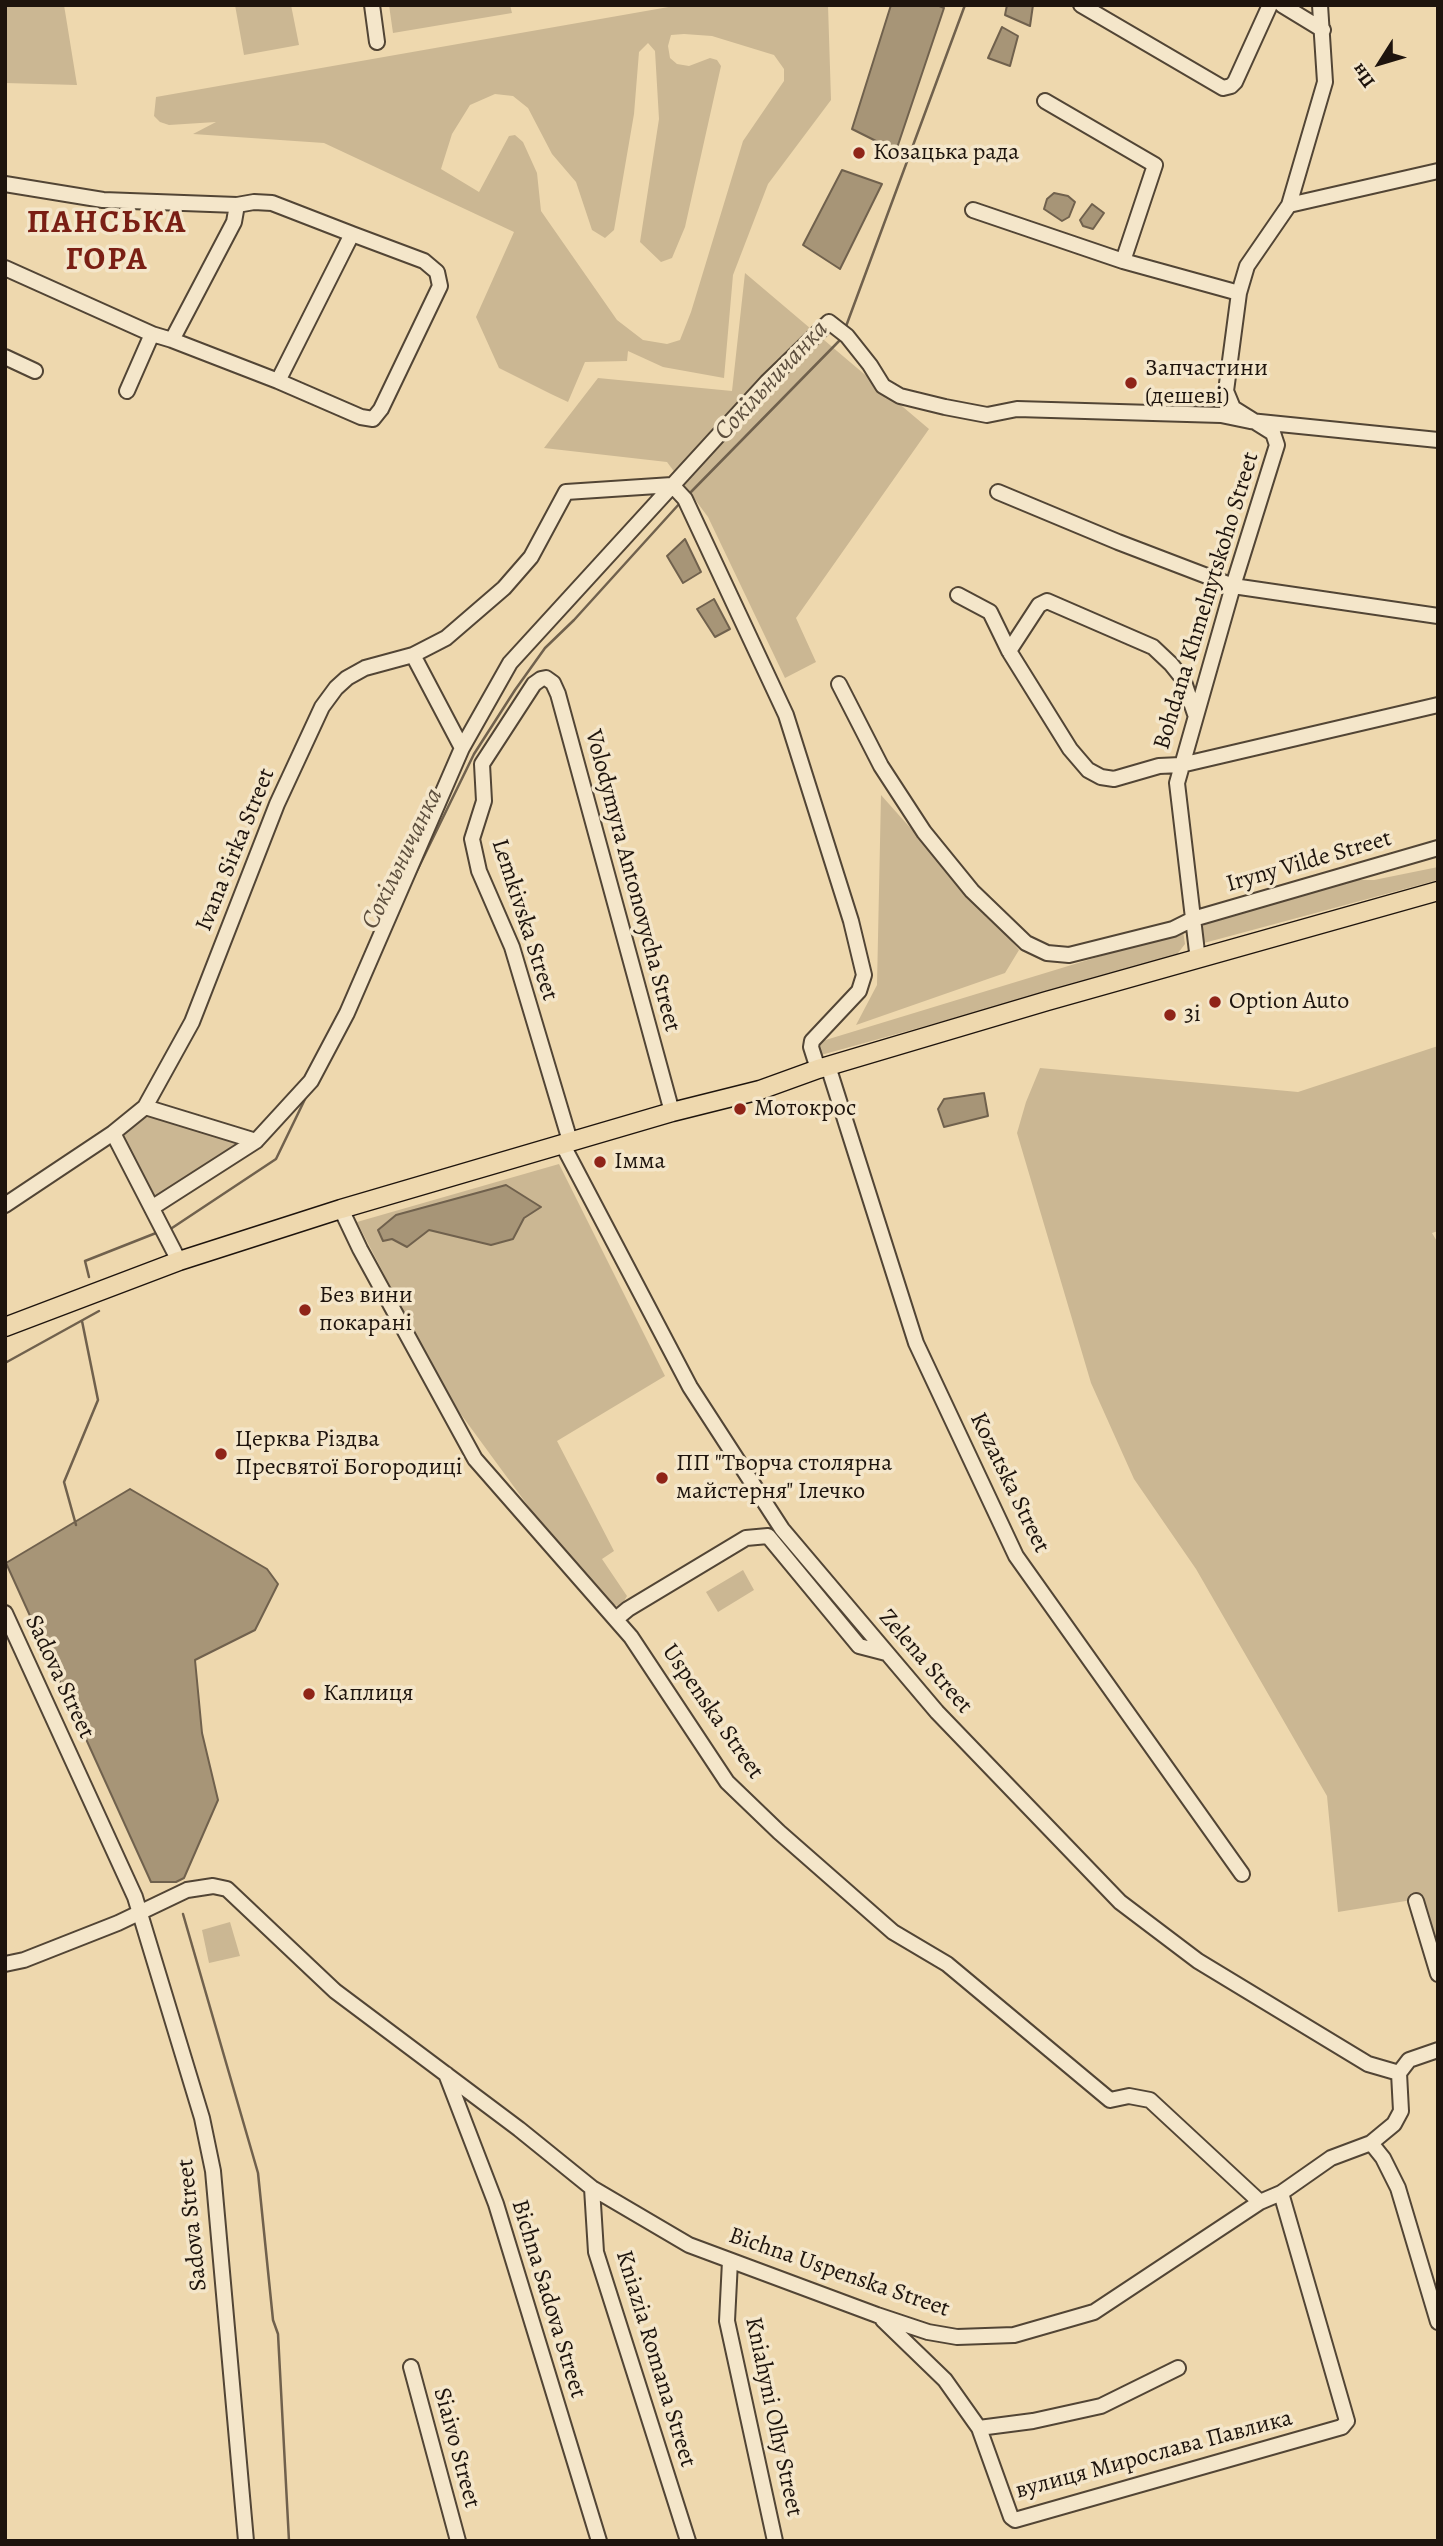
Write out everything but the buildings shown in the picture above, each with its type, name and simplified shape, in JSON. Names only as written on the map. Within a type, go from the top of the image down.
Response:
[{"type":"main road","points":[[5,1327],[179,1261],[341,1209],[672,1112],[760,1090],[823,1068],[1438,891]]},
{"type":"street","points":[[372,5],[377,43]]},
{"type":"street","points":[[1081,5],[1223,88],[1235,82],[1270,5]]},
{"type":"street","points":[[1282,5],[1323,30]]},
{"type":"street","name":"Bohdana Khmelnytskoho Street","points":[[1195,959],[1197,952],[1177,783],[1233,586],[1277,445],[1273,433],[1233,408],[1226,391],[1239,293],[1247,266],[1289,205],[1325,82],[1320,5]]},
{"type":"street","points":[[1045,101],[1155,165],[1123,261]]},
{"type":"street","points":[[1289,205],[1438,171]]},
{"type":"street","points":[[5,184],[103,200],[237,205],[272,203],[424,261],[437,272],[440,286],[381,409],[373,419],[361,417],[278,380],[152,334],[5,268]]},
{"type":"street","points":[[172,340],[234,222],[237,205]]},
{"type":"street","points":[[973,210],[1123,261],[1239,293]]},
{"type":"street","points":[[278,380],[352,234]]},
{"type":"street","points":[[153,1207],[256,1141],[311,1081],[347,1013],[462,748],[510,663],[767,382],[829,322],[845,334],[883,386],[900,396],[945,407],[987,415],[1017,409],[1221,415],[1251,421],[1438,440]]},
{"type":"street","points":[[127,391],[152,334]]},
{"type":"street","points":[[5,357],[35,371]]},
{"type":"street","name":"Ivana Sirka Street","points":[[5,1205],[113,1133],[145,1107],[192,1022],[276,804],[322,707],[336,688],[365,668],[413,654],[446,638],[504,588],[531,557],[566,492],[672,485]]},
{"type":"street","name":"Kozatska Street","points":[[672,485],[685,499],[786,715],[851,921],[864,975],[859,991],[812,1041],[811,1047],[823,1068],[916,1343],[1016,1556],[1242,1874]]},
{"type":"street","points":[[998,492],[1233,586],[1438,616]]},
{"type":"street","points":[[958,595],[989,612],[1009,651],[1070,749],[1088,770],[1114,779],[1159,766],[1181,765],[1438,705]]},
{"type":"street","points":[[1009,651],[1039,605],[1047,601],[1153,647],[1183,679],[1195,715]]},
{"type":"street","points":[[413,654],[462,748]]},
{"type":"street","name":"Volodymyra Antonovycha Street","points":[[534,684],[546,678],[553,683],[558,694],[672,1112]]},
{"type":"street","name":"Lemkivska Street","points":[[534,684],[482,764],[484,801],[472,839],[479,871],[512,947],[565,1143]]},
{"type":"street","name":"Iryny Vilde Street","points":[[839,684],[881,766],[924,832],[972,891],[1026,943],[1046,953],[1069,955],[1173,929],[1193,919],[1438,848]]},
{"type":"street","points":[[145,1107],[256,1141]]},
{"type":"street","points":[[113,1133],[179,1261]]},
{"type":"street","name":"Zelena Street","points":[[565,1143],[566,1151],[690,1387],[782,1529],[936,1712],[1121,1902],[1198,1961],[1368,2064],[1399,2073]]},
{"type":"street","name":"Uspenska Street","points":[[341,1209],[360,1249],[475,1458],[631,1637],[727,1782],[788,1840],[893,1932],[947,1964],[1110,2099],[1129,2096],[1150,2100],[1260,2202]]},
{"type":"street","points":[[616,1619],[628,1609],[746,1538],[768,1536],[782,1529]]},
{"type":"street","points":[[768,1536],[859,1646],[886,1653]]},
{"type":"street","name":"Sadova Street","points":[[5,1613],[140,1913],[202,2118],[213,2171],[246,2541]]},
{"type":"street","points":[[5,1964],[140,1913],[187,1890],[213,1886],[227,1889],[335,1991],[446,2073],[592,2188]]},
{"type":"street","points":[[1416,1901],[1438,1973]]},
{"type":"street","points":[[1438,2050],[1409,2060],[1399,2073],[1401,2111],[1394,2124],[1371,2143],[1383,2158],[1398,2188],[1438,2322]]},
{"type":"street","name":"Bichna Sadova Street","points":[[446,2073],[496,2204],[599,2541]]},
{"type":"street","name":"Bichna Uspenska Street","points":[[592,2188],[689,2245],[877,2315],[928,2332],[968,2338],[1014,2335],[1083,2316],[1105,2306],[1331,2158],[1371,2143]]},
{"type":"street","name":"Kniazia Romana Street","points":[[592,2188],[596,2252],[688,2541]]},
{"type":"street","name":"вулиця Мирослава Павлика","points":[[877,2315],[945,2379],[979,2428],[1011,2517],[1015,2520],[1345,2424],[1347,2421],[1281,2193]]},
{"type":"street","name":"Kniahyni Olhy Street","points":[[730,2261],[727,2321],[775,2541]]},
{"type":"street","name":"Siaivo Street","points":[[411,2367],[457,2541]]},
{"type":"street","points":[[979,2428],[1033,2421],[1101,2406],[1178,2368]]},
{"type":"shaded area","points":[[5,5],[64,5],[77,85],[5,83]]},
{"type":"shaded area","points":[[235,5],[291,5],[299,45],[244,55]]},
{"type":"shaded area","points":[[389,5],[510,5],[512,13],[393,33]]},
{"type":"shaded area","points":[[680,5],[828,5],[831,100],[768,184],[733,275],[724,378],[663,367],[628,351],[627,361],[585,362],[568,402],[499,368],[476,317],[514,232],[324,143],[193,134],[216,122],[169,125],[160,122],[154,116],[156,97]],"holes":[[[671,35],[712,36],[774,55],[784,69],[784,81],[743,141],[680,340],[667,344],[643,340],[617,320],[541,211],[537,173],[523,142],[515,135],[509,136],[479,192],[441,169],[452,134],[470,105],[495,94],[513,96],[528,108],[552,154],[576,182],[592,230],[605,238],[614,230],[634,114],[639,52],[648,43],[655,51],[659,119],[640,242],[661,262],[672,258],[685,227],[721,66],[717,60],[710,58],[689,66],[677,64],[670,58],[668,46]]]},
{"type":"shaded area","points":[[891,5],[937,5],[944,8],[896,151],[852,129]]},
{"type":"shaded area","points":[[1007,5],[1033,5],[1030,26],[1005,15]]},
{"type":"shaded area","points":[[1002,27],[1018,36],[1010,66],[988,58]]},
{"type":"shaded area","points":[[842,170],[882,184],[840,269],[803,245]]},
{"type":"shaded area","points":[[1054,193],[1068,196],[1075,202],[1069,217],[1062,221],[1044,209],[1047,199]]},
{"type":"shaded area","points":[[1092,204],[1104,213],[1093,229],[1083,226],[1080,220]]},
{"type":"shaded area","points":[[745,273],[929,429],[796,618],[816,662],[785,678],[708,517],[667,462],[544,448],[598,378],[732,391]]},
{"type":"shaded area","points":[[685,539],[701,572],[683,583],[667,556]]},
{"type":"shaded area","points":[[714,599],[730,629],[715,637],[697,609]]},
{"type":"shaded area","points":[[881,795],[1019,950],[1005,973],[856,1025],[877,985]]},
{"type":"shaded area","points":[[1438,867],[1438,880],[1204,943],[1200,934],[1205,922],[1353,880],[1374,880]]},
{"type":"shaded area","points":[[1183,931],[1185,944],[1175,957],[821,1055],[819,1042]]},
{"type":"shaded area","points":[[1438,1046],[1438,1231],[1432,1233],[1438,1243],[1438,1968],[1418,1899],[1338,1912],[1327,1796],[1196,1569],[1134,1479],[1091,1383],[1017,1133],[1040,1068],[1298,1092]]},
{"type":"shaded area","points":[[984,1093],[988,1116],[944,1127],[938,1109],[944,1099]]},
{"type":"shaded area","points":[[143,1112],[246,1140],[156,1202],[122,1141],[123,1129]]},
{"type":"shaded area","points":[[559,1164],[665,1376],[557,1441],[614,1551],[602,1559],[627,1596],[618,1606],[610,1604],[542,1525],[446,1394],[357,1222]]},
{"type":"shaded area","points":[[506,1185],[541,1207],[524,1218],[513,1239],[491,1245],[429,1230],[407,1247],[392,1239],[383,1241],[378,1230],[396,1215]]},
{"type":"shaded area","points":[[130,1489],[267,1569],[278,1584],[255,1630],[195,1660],[202,1733],[218,1800],[184,1878],[176,1882],[151,1882],[6,1563]]},
{"type":"shaded area","points":[[743,1570],[754,1590],[718,1612],[706,1592]]},
{"type":"shaded area","points":[[230,1922],[240,1956],[209,1963],[202,1930]]},
{"type":"waterway","name":"Сокільничанка","points":[[845,329],[965,5]]},
{"type":"waterway","name":"Сокільничанка","points":[[689,494],[841,339]]},
{"type":"waterway","name":"Сокільничанка","points":[[410,885],[474,754],[515,690],[545,648],[574,620],[680,503]]},
{"type":"waterway","name":"Сокільничанка","points":[[172,1228],[276,1159],[307,1095]]},
{"type":"waterway","points":[[89,1277],[85,1261],[156,1233]]},
{"type":"waterway","points":[[5,1363],[99,1311]]},
{"type":"waterway","points":[[76,1525],[64,1482],[98,1400],[82,1321]]},
{"type":"waterway","points":[[183,1914],[258,2173],[273,2320],[278,2334],[289,2541]]},
{"type":"place","name":"Козацька рада","points":[[859,153]]},
{"type":"place","name":"Запчастини (дешеві)","points":[[1131,383]]},
{"type":"place","name":"Option Auto","points":[[1215,1002]]},
{"type":"place","name":"3і","points":[[1170,1015]]},
{"type":"place","name":"Мотокрос","points":[[740,1109]]},
{"type":"place","name":"Імма","points":[[600,1162]]},
{"type":"place","name":"Без вини покарані","points":[[305,1310]]},
{"type":"place","name":"Церква Різдва Пресвятої Богородиці","points":[[221,1454]]},
{"type":"place","name":"ПП \"Творча столярна майстерня\" Ілечко","points":[[662,1478]]},
{"type":"place","name":"Каплиця","points":[[309,1694]]},
{"type":"district","name":"ПАНСЬКА ГОРА","points":[[107,242]]}]
